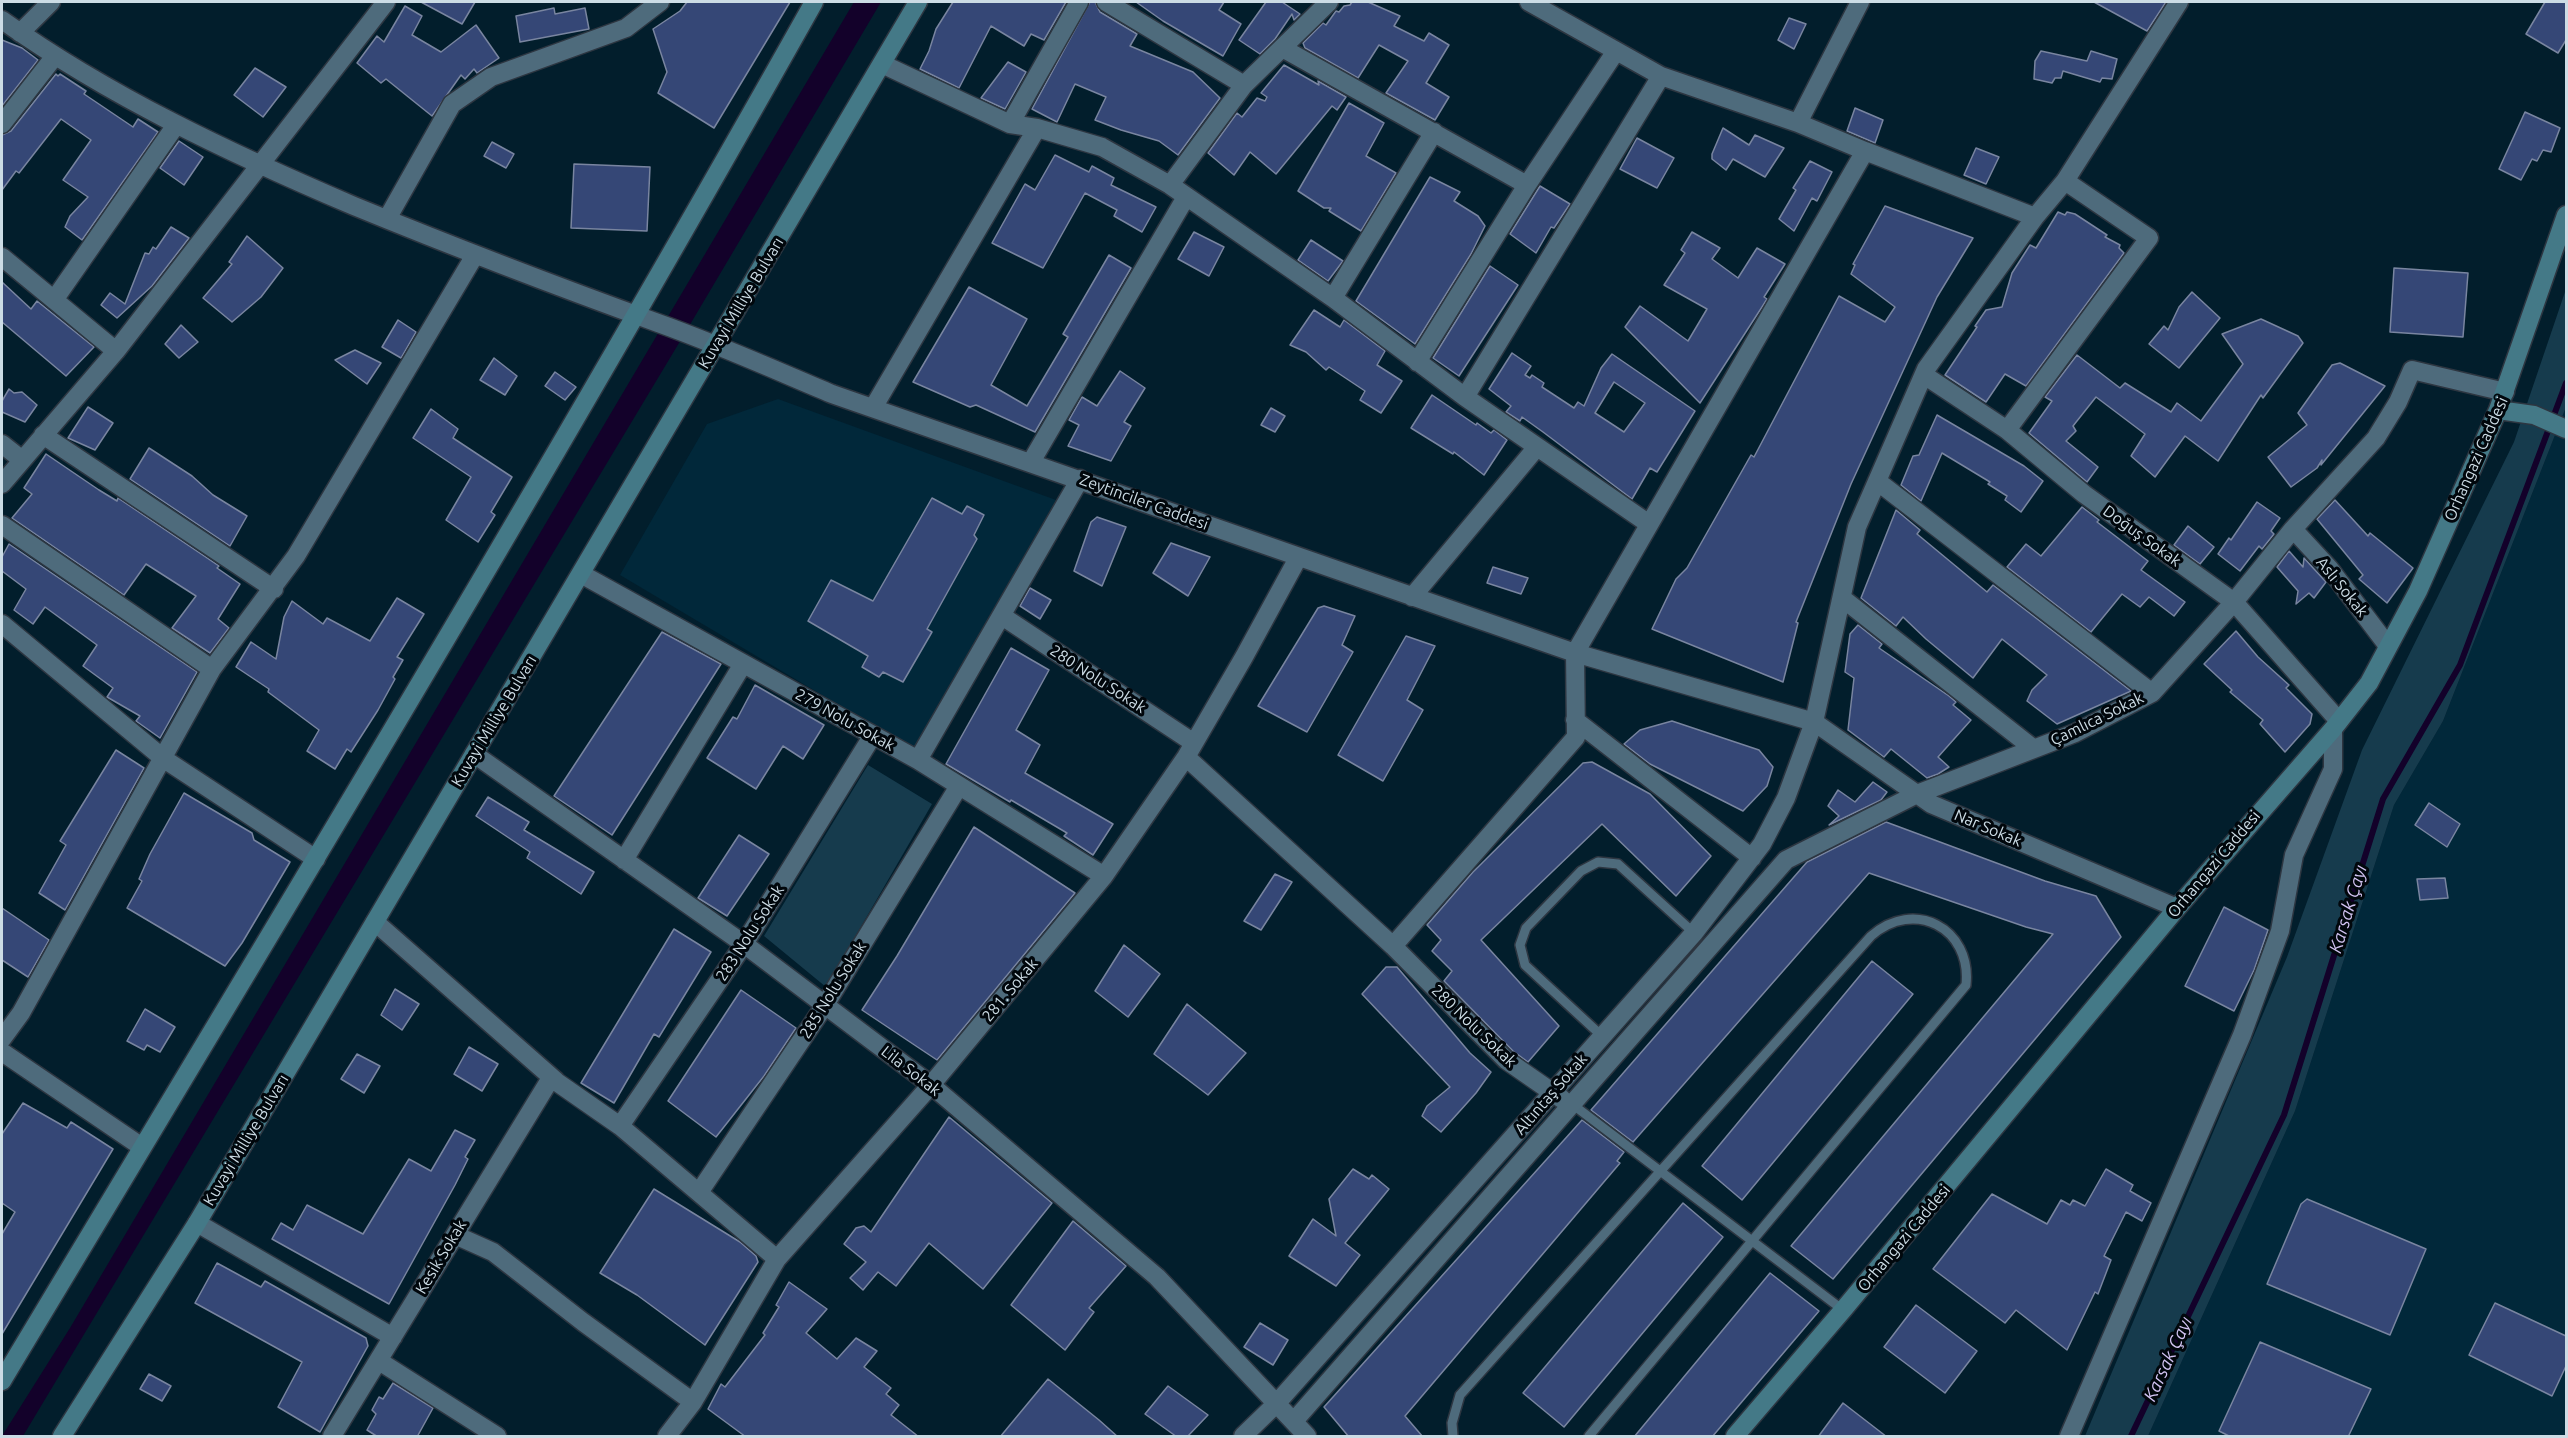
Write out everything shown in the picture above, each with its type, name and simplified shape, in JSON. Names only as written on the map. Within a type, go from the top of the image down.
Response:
[{"type":"main road","points":[[2,1381],[390,737],[636,315],[814,2]]},
{"type":"main road","name":"Kuvayi Milliye Bulvarı","points":[[62,1437],[197,1223],[918,2]]},
{"type":"main road","name":"Orhangazi Caddesi","points":[[1735,1437],[2177,908],[2336,725],[2369,683],[2418,591],[2498,410],[2566,215]]},
{"type":"main road","points":[[2498,410],[2534,416],[2566,429]]},
{"type":"street","points":[[20,33],[51,2]]},
{"type":"street","points":[[2,484],[21,459],[116,351],[386,2]]},
{"type":"street","points":[[387,219],[452,104],[490,77],[626,28],[660,2]]},
{"type":"street","points":[[1010,124],[1079,2]]},
{"type":"street","points":[[1106,2],[1244,86]]},
{"type":"street","points":[[1529,2],[1661,76],[1798,123],[1865,152],[2035,217]]},
{"type":"street","points":[[1798,123],[1860,2]]},
{"type":"street","name":"Altıntaş Sokak","points":[[1243,1437],[1276,1404],[1694,933],[1757,851],[1786,798],[1814,722],[1857,527],[1926,369],[2035,217],[2065,181],[2179,2]]},
{"type":"street","points":[[1170,185],[1244,86],[1284,49],[1320,4]]},
{"type":"street","name":"Zeytinciler Caddesi","points":[[2,20],[55,56],[176,125],[260,166],[475,255],[716,345],[832,394],[1575,653],[1814,722]]},
{"type":"street","points":[[1284,49],[1527,185]]},
{"type":"street","points":[[1417,362],[1527,185],[1616,51]]},
{"type":"street","points":[[2,124],[55,56]]},
{"type":"street","points":[[882,64],[1010,124],[1037,128],[1102,147],[1170,185],[1333,298],[1465,397],[1649,524]]},
{"type":"street","points":[[1465,397],[1661,76]]},
{"type":"street","points":[[54,300],[176,125]]},
{"type":"street","points":[[873,408],[1037,128]]},
{"type":"street","points":[[1333,298],[1434,132]]},
{"type":"street","points":[[1393,946],[1576,737],[1575,653],[1865,152]]},
{"type":"street","points":[[2007,430],[2149,238],[2065,181]]},
{"type":"street","points":[[1031,462],[1186,197]]},
{"type":"street","points":[[2,1039],[21,1013],[212,669],[297,556],[475,255]]},
{"type":"street","points":[[2,257],[116,351]]},
{"type":"street","name":"Çamlıca Sokak","points":[[1786,860],[1917,794],[2075,733],[2152,693],[2234,602],[2293,529],[2376,438],[2398,402],[2412,369],[2505,392]]},
{"type":"street","name":"Doğuş Sokak","points":[[1924,375],[2007,430],[2084,494],[2234,602],[2336,725]]},
{"type":"street","points":[[42,435],[274,589]]},
{"type":"street","points":[[2,444],[21,459]]},
{"type":"street","points":[[1412,597],[1537,447]]},
{"type":"street","points":[[918,760],[1080,479]]},
{"type":"street","points":[[1877,481],[2152,693]]},
{"type":"street","points":[[2,525],[212,669]]},
{"type":"street","name":"Aslı Sokak","points":[[2293,529],[2330,568],[2388,646]]},
{"type":"street","name":"281. Sokak","points":[[667,1437],[693,1402],[777,1259],[931,1085],[1104,876],[1190,750],[1245,657],[1298,558]]},
{"type":"street","name":"279 Nolu Sokak","points":[[581,574],[918,760],[1104,876]]},
{"type":"street","points":[[1842,598],[2034,749]]},
{"type":"street","name":"280 Nolu Sokak","points":[[1002,616],[1190,750],[1393,946],[1506,1060],[1551,1093],[1572,1104]]},
{"type":"street","points":[[2,624],[164,759],[316,859]]},
{"type":"street","points":[[624,860],[743,664]]},
{"type":"street","points":[[1575,720],[1757,851],[1786,860]]},
{"type":"street","name":"Nar Sokak","points":[[1814,722],[1931,804],[2177,908]]},
{"type":"street","points":[[2069,1437],[2241,1035],[2277,942],[2294,855],[2333,769],[2336,725]]},
{"type":"street","name":"283 Nolu Sokak","points":[[620,1126],[744,944],[873,735]]},
{"type":"street","name":"Lila Sokak","points":[[474,754],[744,944],[931,1085],[1157,1276],[1307,1437]]},
{"type":"street","name":"285 Nolu Sokak","points":[[700,1191],[825,1005],[959,786]]},
{"type":"street","name":"Altıntaş Sokak","points":[[1294,1421],[1786,860]]},
{"type":"street","points":[[375,922],[554,1079],[620,1126],[700,1191],[777,1259]]},
{"type":"street","points":[[2,1052],[142,1148]]},
{"type":"street","name":"Kesik Sokak","points":[[332,1437],[455,1235],[554,1079]]},
{"type":"street","points":[[197,1223],[393,1337]]},
{"type":"street","points":[[455,1235],[493,1252],[583,1322],[693,1402]]},
{"type":"street","points":[[379,1361],[497,1437]]},
{"type":"lane","points":[[1603,1036],[1525,965],[1520,945],[1526,928],[1581,871],[1598,862],[1608,861],[1618,864],[1694,933]]},
{"type":"lane","points":[[1453,1437],[1453,1416],[1460,1395],[1875,932],[1892,922],[1904,919],[1931,922],[1944,929],[1961,949],[1967,972],[1966,985],[1589,1437]]},
{"type":"lane","name":"280 Nolu Sokak","points":[[1572,1104],[1843,1310]]},
{"type":"shaded area","points":[[854,2],[881,2],[23,1436],[2,1436],[70,1328]]},
{"type":"shaded area","points":[[2566,289],[2566,407],[2443,721],[2394,805],[2295,1111],[2148,1436],[2085,1436],[2287,957],[2362,750],[2514,442]]},
{"type":"shaded area","points":[[778,399],[1056,500],[913,749],[620,575],[707,424]]},
{"type":"shaded area","points":[[2566,407],[2566,1436],[2148,1436],[2295,1111],[2394,805],[2443,721]]},
{"type":"shaded area","points":[[868,765],[932,804],[826,987],[764,936]]},
{"type":"building","points":[[421,2],[475,2],[462,24]]},
{"type":"building","points":[[687,2],[790,2],[714,128],[658,93],[667,72],[653,29],[680,11]]},
{"type":"building","points":[[953,2],[1066,2],[1044,40],[1031,34],[1024,46],[991,26],[959,88],[920,69],[936,29]]},
{"type":"building","points":[[1090,2],[1095,2],[1100,12],[1137,34],[1130,46],[1193,72],[1220,98],[1178,155],[1159,141],[1095,120],[1106,97],[1075,84],[1057,122],[1032,109]]},
{"type":"building","points":[[1136,2],[1224,2],[1219,10],[1241,24],[1223,56],[1163,21]]},
{"type":"building","points":[[1266,2],[1282,2],[1300,14],[1294,20],[1292,14],[1275,39],[1260,54],[1239,40]]},
{"type":"building","points":[[1352,2],[1368,2],[1400,16],[1394,26],[1424,41],[1429,33],[1449,45],[1426,83],[1449,97],[1435,120],[1386,93],[1408,61],[1379,45],[1358,78],[1305,48],[1303,43],[1323,23],[1326,25],[1336,11],[1339,12]]},
{"type":"building","points":[[2094,2],[2166,2],[2147,31]]},
{"type":"building","points":[[2545,2],[2566,2],[2566,40],[2558,53],[2526,34]]},
{"type":"building","points":[[405,6],[422,16],[412,35],[441,52],[476,25],[499,58],[477,73],[474,69],[465,79],[461,75],[432,116],[386,79],[381,83],[357,63],[377,36],[384,42]]},
{"type":"building","points":[[554,8],[555,14],[585,8],[589,29],[520,42],[516,16]]},
{"type":"building","points":[[1789,18],[1806,24],[1794,49],[1778,40]]},
{"type":"building","points":[[2,40],[22,48],[38,60],[2,106]]},
{"type":"building","points":[[2041,51],[2087,61],[2091,51],[2117,59],[2112,79],[2102,78],[2100,82],[2063,71],[2061,78],[2055,78],[2052,83],[2034,79],[2035,61]]},
{"type":"building","points":[[1008,62],[1026,72],[1005,109],[981,98]]},
{"type":"building","points":[[1284,65],[1346,97],[1337,110],[1332,106],[1276,174],[1250,152],[1234,175],[1208,153],[1237,113],[1242,117],[1257,98],[1265,101],[1267,97],[1261,93]]},
{"type":"building","points":[[255,68],[286,87],[263,117],[234,95]]},
{"type":"building","points":[[56,74],[58,76],[60,74],[86,91],[84,94],[133,127],[138,119],[158,132],[82,240],[65,227],[70,216],[88,197],[63,180],[91,140],[61,119],[19,173],[16,171],[2,190],[2,135],[11,131]]},
{"type":"building","points":[[1349,103],[1384,123],[1366,156],[1396,173],[1361,231],[1329,211],[1331,208],[1324,208],[1298,191]]},
{"type":"building","points":[[1855,108],[1883,120],[1875,143],[1847,131]]},
{"type":"building","points":[[2525,112],[2560,128],[2551,152],[2543,150],[2537,161],[2532,159],[2521,180],[2499,169]]},
{"type":"building","points":[[1723,128],[1749,145],[1755,135],[1784,148],[1765,177],[1733,159],[1726,170],[1712,159]]},
{"type":"building","points":[[1637,138],[1674,158],[1657,188],[1620,169]]},
{"type":"building","points":[[179,141],[203,157],[184,185],[160,168]]},
{"type":"building","points":[[492,142],[514,154],[506,168],[484,156]]},
{"type":"building","points":[[1976,148],[1999,157],[1986,184],[1964,175]]},
{"type":"building","points":[[1055,155],[1089,172],[1092,166],[1114,178],[1111,185],[1156,207],[1142,232],[1114,216],[1117,210],[1085,193],[1043,268],[992,243],[1025,184],[1035,190]]},
{"type":"building","points":[[1810,161],[1832,172],[1817,201],[1812,198],[1794,231],[1779,219],[1796,190],[1793,188]]},
{"type":"building","points":[[574,164],[650,167],[647,231],[571,228]]},
{"type":"building","points":[[1430,177],[1460,192],[1454,201],[1478,216],[1485,226],[1471,254],[1415,344],[1356,301]]},
{"type":"building","points":[[1540,186],[1570,204],[1554,228],[1551,227],[1536,253],[1510,234]]},
{"type":"building","points":[[1885,206],[1973,238],[1937,297],[1851,484],[1796,622],[1798,623],[1783,682],[1652,629],[1676,579],[1687,568],[1751,455],[1754,457],[1839,296],[1885,322],[1895,307],[1851,274],[1855,265],[1853,264]]},
{"type":"building","points":[[2058,212],[2065,215],[2067,212],[2075,214],[2107,235],[2105,237],[2120,245],[2119,248],[2124,253],[2026,386],[2005,374],[1986,402],[1945,375],[1986,310],[2002,307],[2012,273],[2030,245],[2036,248]]},
{"type":"building","points":[[171,227],[189,238],[152,286],[117,318],[101,305],[110,293],[125,304],[145,253],[149,254],[153,247],[156,249]]},
{"type":"building","points":[[1194,232],[1224,247],[1209,276],[1178,259]]},
{"type":"building","points":[[1692,232],[1720,248],[1712,259],[1738,278],[1757,248],[1785,264],[1764,297],[1767,299],[1700,403],[1625,327],[1640,306],[1688,341],[1707,309],[1664,285],[1685,253],[1681,250]]},
{"type":"building","points":[[247,236],[283,268],[261,297],[232,322],[203,298],[232,264],[229,262]]},
{"type":"building","points":[[1311,240],[1343,261],[1328,281],[1298,260]]},
{"type":"building","points":[[1109,255],[1131,268],[1035,432],[976,405],[970,407],[913,382],[969,287],[1027,319],[991,385],[1027,406],[1068,337],[1063,334]]},
{"type":"building","points":[[1490,266],[1518,285],[1459,376],[1433,358]]},
{"type":"building","points":[[2394,268],[2468,273],[2463,337],[2390,332]]},
{"type":"building","points":[[2,282],[31,309],[37,301],[94,347],[66,376],[2,322]]},
{"type":"building","points":[[2192,292],[2220,318],[2179,368],[2149,344],[2164,326],[2168,330],[2179,307]]},
{"type":"building","points":[[1314,310],[1340,327],[1344,320],[1385,351],[1377,365],[1402,381],[1381,413],[1360,400],[1365,391],[1329,367],[1326,370],[1306,352],[1290,345]]},
{"type":"building","points":[[2261,319],[2298,336],[2303,343],[2263,398],[2261,395],[2218,461],[2185,436],[2155,477],[2131,456],[2145,434],[2096,397],[2073,426],[2076,431],[2066,441],[2098,467],[2087,482],[2029,433],[2052,401],[2045,397],[2077,355],[2120,388],[2125,383],[2171,412],[2177,403],[2201,421],[2243,364],[2222,334]]},
{"type":"building","points":[[398,320],[416,332],[401,358],[382,347]]},
{"type":"building","points":[[181,325],[198,342],[179,358],[165,344]]},
{"type":"building","points":[[355,350],[381,363],[367,384],[335,360]]},
{"type":"building","points":[[1512,353],[1531,366],[1525,375],[1530,378],[1532,375],[1544,383],[1542,387],[1574,408],[1578,402],[1584,406],[1601,368],[1612,354],[1695,411],[1657,472],[1650,468],[1632,499],[1522,417],[1520,421],[1506,412],[1511,406],[1489,389]],"holes":[[[1614,382],[1645,403],[1624,432],[1595,413]]]},
{"type":"building","points":[[494,358],[517,376],[505,395],[480,380]]},
{"type":"building","points":[[2340,363],[2385,386],[2321,465],[2322,460],[2317,468],[2291,487],[2268,457],[2307,425],[2298,413],[2332,365]]},
{"type":"building","points":[[1120,371],[1145,388],[1124,422],[1131,426],[1111,461],[1068,446],[1079,425],[1069,420],[1082,397],[1097,406]]},
{"type":"building","points":[[555,372],[576,387],[565,400],[545,386]]},
{"type":"building","points":[[9,389],[14,393],[22,392],[37,405],[25,422],[2,412],[2,401]]},
{"type":"building","points":[[1432,395],[1476,425],[1477,423],[1491,433],[1494,430],[1507,440],[1484,475],[1454,452],[1453,454],[1411,428]]},
{"type":"building","points":[[88,407],[113,423],[95,450],[68,438]]},
{"type":"building","points":[[1271,408],[1285,416],[1275,432],[1261,425]]},
{"type":"building","points":[[431,409],[458,429],[453,438],[512,477],[491,512],[495,515],[478,542],[446,520],[471,477],[413,438]]},
{"type":"building","points":[[1937,415],[2024,466],[2043,481],[2021,512],[2005,500],[2007,496],[1988,484],[1990,482],[1942,453],[1921,501],[1901,485],[1913,456],[1919,455]]},
{"type":"building","points":[[149,448],[192,476],[213,495],[247,516],[230,546],[130,479]]},
{"type":"building","points":[[46,454],[117,501],[118,498],[219,566],[217,568],[240,584],[218,619],[229,628],[210,653],[172,628],[196,596],[146,564],[124,595],[12,518],[32,494],[24,488]]},
{"type":"building","points":[[932,498],[962,514],[967,506],[984,515],[974,535],[977,539],[927,629],[932,632],[903,682],[883,672],[879,677],[862,667],[868,656],[808,621],[831,580],[873,601]]},
{"type":"building","points":[[2335,500],[2368,536],[2370,533],[2413,568],[2387,603],[2359,579],[2363,575],[2317,519]]},
{"type":"building","points":[[2257,502],[2280,518],[2271,531],[2274,534],[2262,549],[2259,546],[2240,571],[2218,554],[2229,538],[2231,540]]},
{"type":"building","points":[[2082,507],[2099,520],[2097,522],[2148,561],[2141,570],[2185,602],[2174,616],[2149,597],[2140,607],[2122,594],[2091,632],[2007,567],[2026,544],[2041,556]]},
{"type":"building","points":[[1896,510],[1920,530],[1917,534],[1987,592],[1993,585],[2131,691],[2057,724],[2027,701],[2032,690],[2047,675],[2002,639],[1973,678],[1903,617],[1896,626],[1861,598]]},
{"type":"building","points":[[1097,517],[1126,527],[1102,586],[1074,571],[1091,522]]},
{"type":"building","points":[[2188,526],[2214,547],[2200,564],[2174,545]]},
{"type":"building","points":[[1171,543],[1210,557],[1188,596],[1153,573]]},
{"type":"building","points":[[9,544],[197,672],[160,738],[136,721],[140,716],[107,697],[113,688],[83,666],[97,645],[45,607],[33,624],[14,610],[26,589],[2,571],[2,557]]},
{"type":"building","points":[[2289,551],[2303,567],[2304,558],[2326,582],[2314,598],[2309,593],[2296,604],[2298,591],[2277,567]]},
{"type":"building","points":[[1493,567],[1528,578],[1521,594],[1487,583]]},
{"type":"building","points":[[1030,588],[1051,600],[1040,619],[1020,606]]},
{"type":"building","points":[[397,598],[424,614],[397,657],[403,660],[378,710],[351,752],[347,749],[335,769],[307,751],[319,730],[268,692],[269,689],[236,667],[251,642],[276,659],[284,617],[292,601],[323,624],[327,618],[370,641]]},
{"type":"building","points":[[1324,606],[1355,616],[1342,645],[1353,652],[1307,732],[1258,706],[1318,608]]},
{"type":"building","points":[[1858,625],[1882,644],[1879,648],[1949,696],[1956,702],[1953,705],[1971,720],[1938,757],[1949,767],[1938,774],[1927,778],[1891,749],[1884,757],[1848,730],[1854,678],[1845,672],[1850,634]]},
{"type":"building","points":[[2236,631],[2258,657],[2289,685],[2286,688],[2312,714],[2310,724],[2285,752],[2260,724],[2263,720],[2230,692],[2232,690],[2204,664]]},
{"type":"building","points":[[662,632],[721,664],[612,835],[554,796]]},
{"type":"building","points":[[1406,636],[1435,646],[1407,700],[1423,710],[1383,781],[1338,755]]},
{"type":"building","points":[[1011,648],[1049,670],[1016,730],[1040,745],[1025,773],[1113,824],[1093,855],[1064,836],[1067,833],[946,764]]},
{"type":"building","points":[[755,685],[824,725],[803,759],[783,746],[756,789],[707,758],[733,717],[737,719]]},
{"type":"building","points":[[1672,721],[1759,750],[1773,767],[1767,786],[1743,811],[1650,764],[1624,744],[1640,730]]},
{"type":"building","points":[[116,750],[144,768],[65,910],[39,893],[66,845],[60,841]]},
{"type":"building","points":[[1592,762],[1650,794],[1711,856],[1676,896],[1602,824],[1481,940],[1559,1026],[1528,1062],[1513,1051],[1444,981],[1452,971],[1432,951],[1441,940],[1427,925],[1473,872],[1583,763]]},
{"type":"building","points":[[1873,782],[1887,792],[1881,800],[1829,825],[1839,816],[1828,806],[1838,790],[1855,802]]},
{"type":"building","points":[[184,793],[252,833],[254,840],[290,862],[242,943],[225,966],[127,908],[142,881],[139,879],[150,854]]},
{"type":"building","points":[[488,797],[529,822],[524,830],[594,872],[581,894],[527,858],[530,852],[476,816]]},
{"type":"building","points":[[2429,803],[2460,824],[2447,847],[2415,825]]},
{"type":"building","points":[[1886,822],[2045,881],[2096,896],[2121,937],[1833,1279],[1791,1246],[2053,934],[2026,927],[1869,873],[1633,1142],[1591,1110],[1807,862]]},
{"type":"building","points":[[974,827],[1075,893],[937,1060],[862,1010]]},
{"type":"building","points":[[739,835],[769,854],[727,916],[698,898]]},
{"type":"building","points":[[1275,874],[1292,882],[1261,930],[1244,921]]},
{"type":"building","points":[[2445,878],[2448,898],[2420,900],[2417,879]]},
{"type":"building","points":[[2224,907],[2268,930],[2254,970],[2234,1011],[2185,986]]},
{"type":"building","points":[[2,908],[49,940],[28,977],[2,960]]},
{"type":"building","points":[[674,929],[711,952],[659,1037],[654,1034],[614,1103],[581,1083]]},
{"type":"building","points":[[1124,945],[1160,974],[1128,1017],[1095,991]]},
{"type":"building","points":[[1872,961],[1913,994],[1742,1200],[1702,1166]]},
{"type":"building","points":[[1386,967],[1397,967],[1470,1053],[1491,1072],[1476,1093],[1441,1132],[1422,1116],[1427,1106],[1450,1087],[1362,994]]},
{"type":"building","points":[[395,989],[419,1004],[402,1030],[381,1015]]},
{"type":"building","points":[[741,990],[796,1028],[764,1076],[716,1137],[668,1101]]},
{"type":"building","points":[[1187,1004],[1246,1053],[1208,1095],[1154,1054]]},
{"type":"building","points":[[145,1009],[175,1027],[160,1052],[147,1045],[144,1050],[127,1041]]},
{"type":"building","points":[[469,1047],[498,1064],[482,1091],[454,1074]]},
{"type":"building","points":[[357,1054],[380,1066],[364,1093],[341,1079]]},
{"type":"building","points":[[23,1103],[67,1128],[71,1122],[113,1149],[2,1334],[2,1234],[15,1212],[2,1203],[2,1134]]},
{"type":"building","points":[[949,1117],[1052,1203],[983,1289],[929,1243],[896,1286],[878,1272],[863,1290],[850,1278],[866,1262],[844,1244],[856,1228],[864,1226],[871,1232]]},
{"type":"building","points":[[1582,1120],[1624,1152],[1617,1161],[1620,1163],[1405,1416],[1423,1437],[1349,1437],[1324,1407]]},
{"type":"building","points":[[455,1130],[475,1140],[465,1157],[468,1159],[389,1304],[272,1239],[281,1223],[293,1230],[307,1205],[363,1234],[409,1159],[431,1171]]},
{"type":"building","points":[[1353,1169],[1369,1179],[1372,1175],[1389,1189],[1345,1243],[1360,1255],[1336,1286],[1289,1256],[1313,1219],[1336,1236],[1329,1199]]},
{"type":"building","points":[[2106,1169],[2133,1185],[2130,1191],[2151,1203],[2142,1221],[2126,1212],[2104,1256],[2111,1260],[2098,1294],[2095,1292],[2067,1350],[2016,1310],[2005,1323],[1933,1269],[1992,1194],[2047,1224],[2061,1200],[2070,1205],[2073,1200],[2085,1206]]},
{"type":"building","points":[[654,1189],[740,1242],[756,1256],[758,1262],[705,1345],[637,1295],[600,1273]]},
{"type":"building","points":[[2307,1199],[2426,1249],[2390,1335],[2267,1284],[2301,1204]]},
{"type":"building","points":[[1683,1203],[1723,1237],[1564,1427],[1523,1393]]},
{"type":"building","points":[[1073,1221],[1126,1266],[1089,1308],[1094,1312],[1065,1350],[1011,1305]]},
{"type":"building","points":[[217,1263],[261,1287],[265,1281],[366,1338],[368,1346],[320,1432],[278,1407],[302,1362],[195,1303]]},
{"type":"building","points":[[1770,1273],[1819,1311],[1712,1437],[1634,1437]]},
{"type":"building","points":[[789,1282],[827,1309],[806,1333],[837,1359],[856,1338],[877,1351],[864,1367],[891,1388],[886,1394],[899,1405],[891,1415],[919,1437],[746,1437],[708,1409],[721,1384],[725,1387],[765,1335],[763,1333],[779,1307],[776,1305]]},
{"type":"building","points":[[2495,1303],[2566,1336],[2566,1366],[2552,1396],[2469,1355]]},
{"type":"building","points":[[1916,1305],[1977,1351],[1945,1393],[1884,1347]]},
{"type":"building","points":[[1260,1323],[1288,1340],[1273,1365],[1244,1347]]},
{"type":"building","points":[[2260,1342],[2371,1389],[2348,1437],[2231,1437],[2219,1431]]},
{"type":"building","points":[[149,1374],[171,1386],[162,1401],[140,1389]]},
{"type":"building","points":[[1048,1379],[1099,1420],[1118,1437],[1000,1437]]},
{"type":"building","points":[[393,1383],[433,1408],[417,1437],[378,1437],[367,1430],[376,1414],[372,1410],[379,1397],[383,1399]]},
{"type":"building","points":[[1168,1386],[1208,1415],[1187,1437],[1177,1437],[1145,1414]]},
{"type":"building","points":[[1843,1403],[1887,1437],[1818,1437]]},
{"type":"waterway","name":"Karsak Çayı","points":[[2131,1436],[2284,1115],[2383,799],[2460,665],[2566,383]]}]
